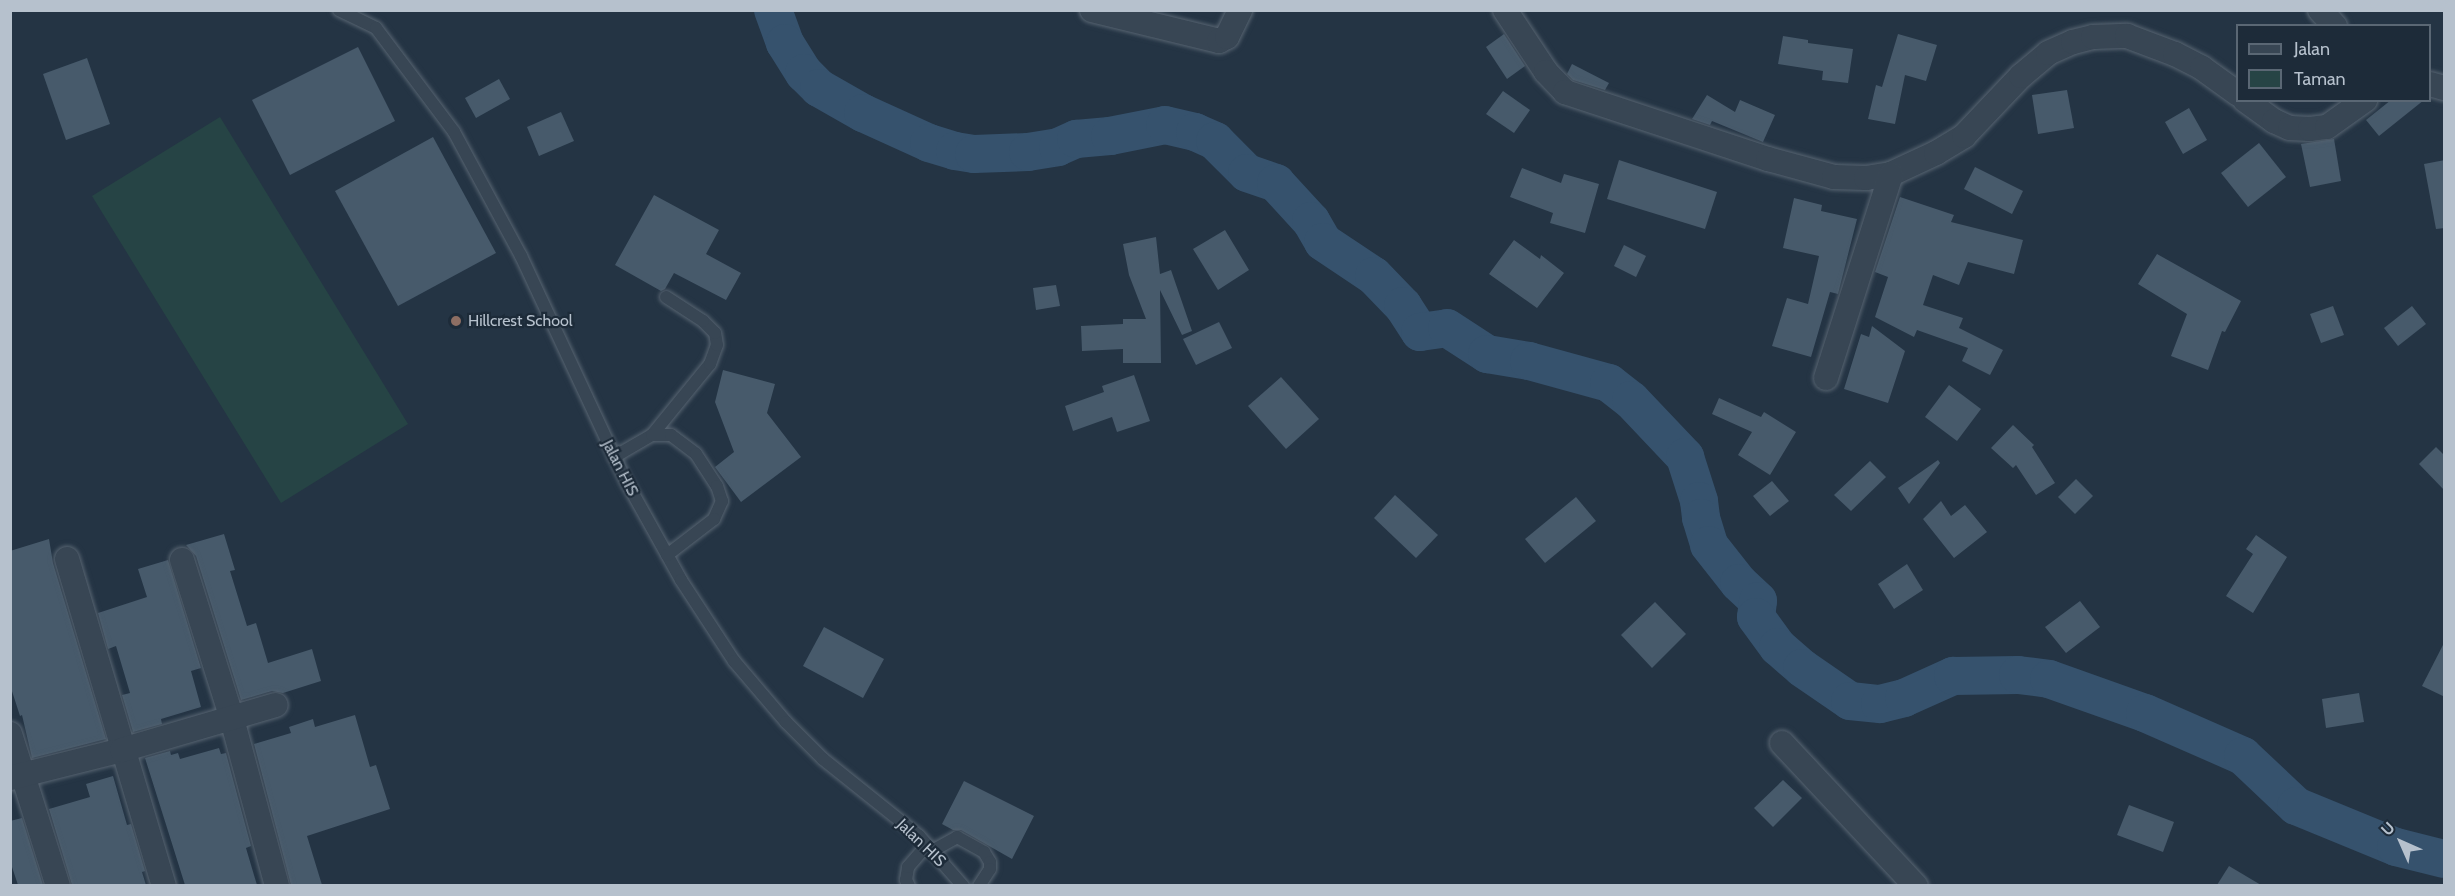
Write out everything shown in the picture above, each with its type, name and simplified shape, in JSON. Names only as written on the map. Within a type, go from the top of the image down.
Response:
[{"type":"street","points":[[1092,10],[1219,40],[1227,37],[1240,10]]},
{"type":"street","points":[[1505,10],[1558,86],[1581,99],[1802,170],[1834,177],[1866,178],[1891,174],[1936,153],[1964,136],[2021,76],[2048,53],[2083,40],[2127,36],[2202,68],[2236,93]]},
{"type":"street","points":[[2320,10],[2334,24]]},
{"type":"street","points":[[2249,102],[2274,121],[2290,128],[2310,129],[2327,127],[2362,102]]},
{"type":"street","points":[[1826,378],[1891,174]]},
{"type":"street","points":[[67,559],[164,885]]},
{"type":"street","points":[[182,560],[232,718],[277,885]]},
{"type":"street","points":[[16,776],[122,750],[276,705]]},
{"type":"street","points":[[10,734],[16,776],[58,885]]},
{"type":"street","points":[[1782,743],[1916,885]]},
{"type":"lane","name":"Jalan HIS","points":[[339,10],[376,28],[454,132],[521,256],[614,457],[667,555],[734,661],[786,722],[823,759],[930,848],[963,885]]},
{"type":"lane","points":[[614,457],[652,435],[710,364],[717,345],[715,333],[703,321],[666,297]]},
{"type":"lane","points":[[652,435],[671,435],[696,454],[708,468],[722,501],[714,519],[667,555]]},
{"type":"lane","points":[[909,885],[906,880],[908,867],[930,848],[957,837],[984,852],[990,862],[990,869],[979,885]]},
{"type":"green space","points":[[220,117],[408,424],[281,503],[92,196]]},
{"type":"building","points":[[1504,34],[1525,66],[1507,79],[1486,47]]},
{"type":"building","points":[[1898,34],[1937,45],[1926,81],[1905,75],[1895,124],[1868,119],[1876,85],[1882,87]]},
{"type":"building","points":[[1783,36],[1808,40],[1808,43],[1853,49],[1848,83],[1822,80],[1823,71],[1778,64]]},
{"type":"building","points":[[358,47],[395,121],[290,175],[252,100]]},
{"type":"building","points":[[87,58],[110,124],[66,140],[43,74]]},
{"type":"building","points":[[1572,64],[1609,83],[1605,90],[1573,80],[1567,74]]},
{"type":"building","points":[[499,79],[510,99],[476,118],[465,98]]},
{"type":"building","points":[[2067,90],[2074,128],[2038,134],[2032,95]]},
{"type":"building","points":[[1503,91],[1530,110],[1514,133],[1486,114]]},
{"type":"building","points":[[1707,95],[1735,112],[1740,100],[1775,115],[1763,142],[1712,121],[1710,125],[1692,119]]},
{"type":"building","points":[[2388,102],[2422,102],[2379,136],[2366,120]]},
{"type":"building","points":[[2189,108],[2207,140],[2183,154],[2165,122]]},
{"type":"building","points":[[561,112],[574,141],[539,156],[527,127]]},
{"type":"building","points":[[433,137],[496,253],[398,306],[335,191]]},
{"type":"building","points":[[2334,139],[2341,181],[2310,187],[2301,144]]},
{"type":"building","points":[[2259,143],[2286,177],[2248,207],[2221,173]]},
{"type":"building","points":[[1619,160],[1717,192],[1705,229],[1607,199]]},
{"type":"building","points":[[2445,160],[2445,228],[2436,229],[2424,164]]},
{"type":"building","points":[[1975,167],[2023,191],[2012,214],[1964,189]]},
{"type":"building","points":[[1522,168],[1561,183],[1564,174],[1599,184],[1585,233],[1550,223],[1553,213],[1510,197]]},
{"type":"building","points":[[654,195],[719,230],[706,254],[741,273],[726,300],[674,273],[665,289],[661,291],[615,265]]},
{"type":"building","points":[[1900,197],[1954,215],[1951,222],[2023,240],[2014,274],[1968,262],[1959,285],[1933,275],[1923,305],[1963,318],[1959,328],[2003,350],[1990,375],[1962,361],[1968,348],[1917,330],[1914,337],[1875,317],[1888,277],[1875,272]]},
{"type":"building","points":[[1794,198],[1822,205],[1821,211],[1857,219],[1838,294],[1830,292],[1811,357],[1772,346],[1787,298],[1808,304],[1819,256],[1783,248]]},
{"type":"building","points":[[1225,230],[1249,270],[1218,290],[1193,249]]},
{"type":"building","points":[[1156,237],[1160,274],[1171,270],[1192,331],[1182,335],[1160,290],[1161,363],[1123,363],[1123,349],[1082,351],[1081,326],[1123,324],[1123,319],[1146,319],[1129,275],[1123,244]]},
{"type":"building","points":[[1514,240],[1540,259],[1541,255],[1564,273],[1537,308],[1489,274]]},
{"type":"building","points":[[1624,245],[1646,256],[1636,277],[1614,266]]},
{"type":"building","points":[[2157,254],[2241,301],[2225,332],[2222,331],[2208,370],[2171,356],[2187,314],[2138,284]]},
{"type":"building","points":[[1056,285],[1060,306],[1036,310],[1033,288]]},
{"type":"building","points":[[2333,306],[2344,335],[2321,343],[2310,314]]},
{"type":"building","points":[[2412,306],[2426,324],[2398,346],[2384,328]]},
{"type":"building","points":[[1219,322],[1232,348],[1196,365],[1183,339]]},
{"type":"building","points":[[1872,326],[1905,351],[1888,403],[1844,389],[1861,334],[1869,337]]},
{"type":"building","points":[[723,370],[775,384],[767,413],[801,457],[741,502],[715,467],[734,452],[715,402]]},
{"type":"building","points":[[1134,375],[1150,421],[1117,432],[1112,417],[1073,431],[1065,406],[1104,392],[1102,386]]},
{"type":"building","points":[[1281,377],[1319,419],[1286,449],[1248,406]]},
{"type":"building","points":[[1949,385],[1981,409],[1957,441],[1925,417]]},
{"type":"building","points":[[1719,398],[1761,417],[1764,412],[1796,432],[1770,475],[1738,455],[1752,432],[1712,414]]},
{"type":"building","points":[[2013,425],[2034,445],[2032,447],[2055,483],[2036,495],[2016,465],[2013,468],[1991,448]]},
{"type":"building","points":[[2436,447],[2445,456],[2445,491],[2419,464]]},
{"type":"building","points":[[1938,460],[1940,463],[1909,504],[1898,488]]},
{"type":"building","points":[[1870,461],[1886,477],[1851,511],[1834,495]]},
{"type":"building","points":[[2076,479],[2093,496],[2075,514],[2058,497]]},
{"type":"building","points":[[1772,481],[1789,501],[1770,516],[1753,496]]},
{"type":"building","points":[[1395,495],[1438,535],[1416,558],[1374,518]]},
{"type":"building","points":[[1576,497],[1596,521],[1545,563],[1525,539]]},
{"type":"building","points":[[1941,501],[1951,516],[1965,505],[1987,532],[1954,558],[1923,519]]},
{"type":"building","points":[[224,534],[235,570],[230,571],[247,626],[256,623],[268,663],[312,649],[321,681],[283,693],[272,691],[241,700],[196,556],[186,545]]},
{"type":"building","points":[[2256,535],[2287,557],[2253,613],[2226,596],[2253,554],[2246,549]]},
{"type":"building","points":[[49,539],[53,563],[106,739],[32,758],[22,715],[20,716],[10,685],[10,551]]},
{"type":"building","points":[[168,560],[201,668],[191,671],[201,707],[161,719],[162,724],[133,732],[122,695],[130,693],[116,646],[108,649],[98,613],[147,597],[138,569]]},
{"type":"building","points":[[1907,564],[1923,590],[1894,609],[1878,584]]},
{"type":"building","points":[[2080,601],[2100,627],[2066,653],[2045,627]]},
{"type":"building","points":[[1655,602],[1686,634],[1652,668],[1621,635]]},
{"type":"building","points":[[824,627],[884,659],[863,698],[803,666]]},
{"type":"building","points":[[2445,641],[2445,697],[2422,686]]},
{"type":"building","points":[[2359,693],[2364,722],[2326,728],[2322,699]]},
{"type":"building","points":[[355,715],[370,767],[376,765],[390,809],[307,836],[322,885],[291,885],[254,744],[291,733],[289,727],[313,719],[315,727]]},
{"type":"building","points":[[219,748],[221,754],[226,753],[251,846],[246,848],[257,885],[185,885],[145,758],[170,751],[171,755],[178,753],[180,759]]},
{"type":"building","points":[[113,776],[127,825],[131,824],[145,871],[142,872],[146,885],[72,885],[49,809],[90,797],[86,784]]},
{"type":"building","points":[[1783,780],[1802,798],[1773,827],[1754,808]]},
{"type":"building","points":[[964,781],[1034,816],[1012,859],[961,830],[953,830],[942,824]]},
{"type":"building","points":[[2129,805],[2174,822],[2163,852],[2117,835]]},
{"type":"building","points":[[22,818],[43,885],[18,885],[10,861],[10,821]]},
{"type":"building","points":[[2229,866],[2261,885],[2217,885]]},
{"type":"waterway","points":[[773,10],[785,43],[804,73],[819,88],[863,113],[929,143],[955,151],[974,154],[1028,152],[1058,147],[1076,139],[1110,136],[1165,125],[1195,132],[1215,141],[1247,173],[1276,183],[1311,221],[1323,242],[1374,276],[1403,306],[1420,332],[1447,328],[1487,354],[1529,361],[1609,383],[1631,400],[1685,457],[1699,501],[1701,518],[1709,545],[1739,583],[1758,601],[1756,617],[1778,647],[1802,668],[1850,701],[1880,704],[1904,698],[1953,676],[2018,675],[2049,679],[2145,713],[2243,756],[2296,806],[2396,847],[2444,859]]},
{"type":"place","name":"Hillcrest School","points":[[456,321]]}]
